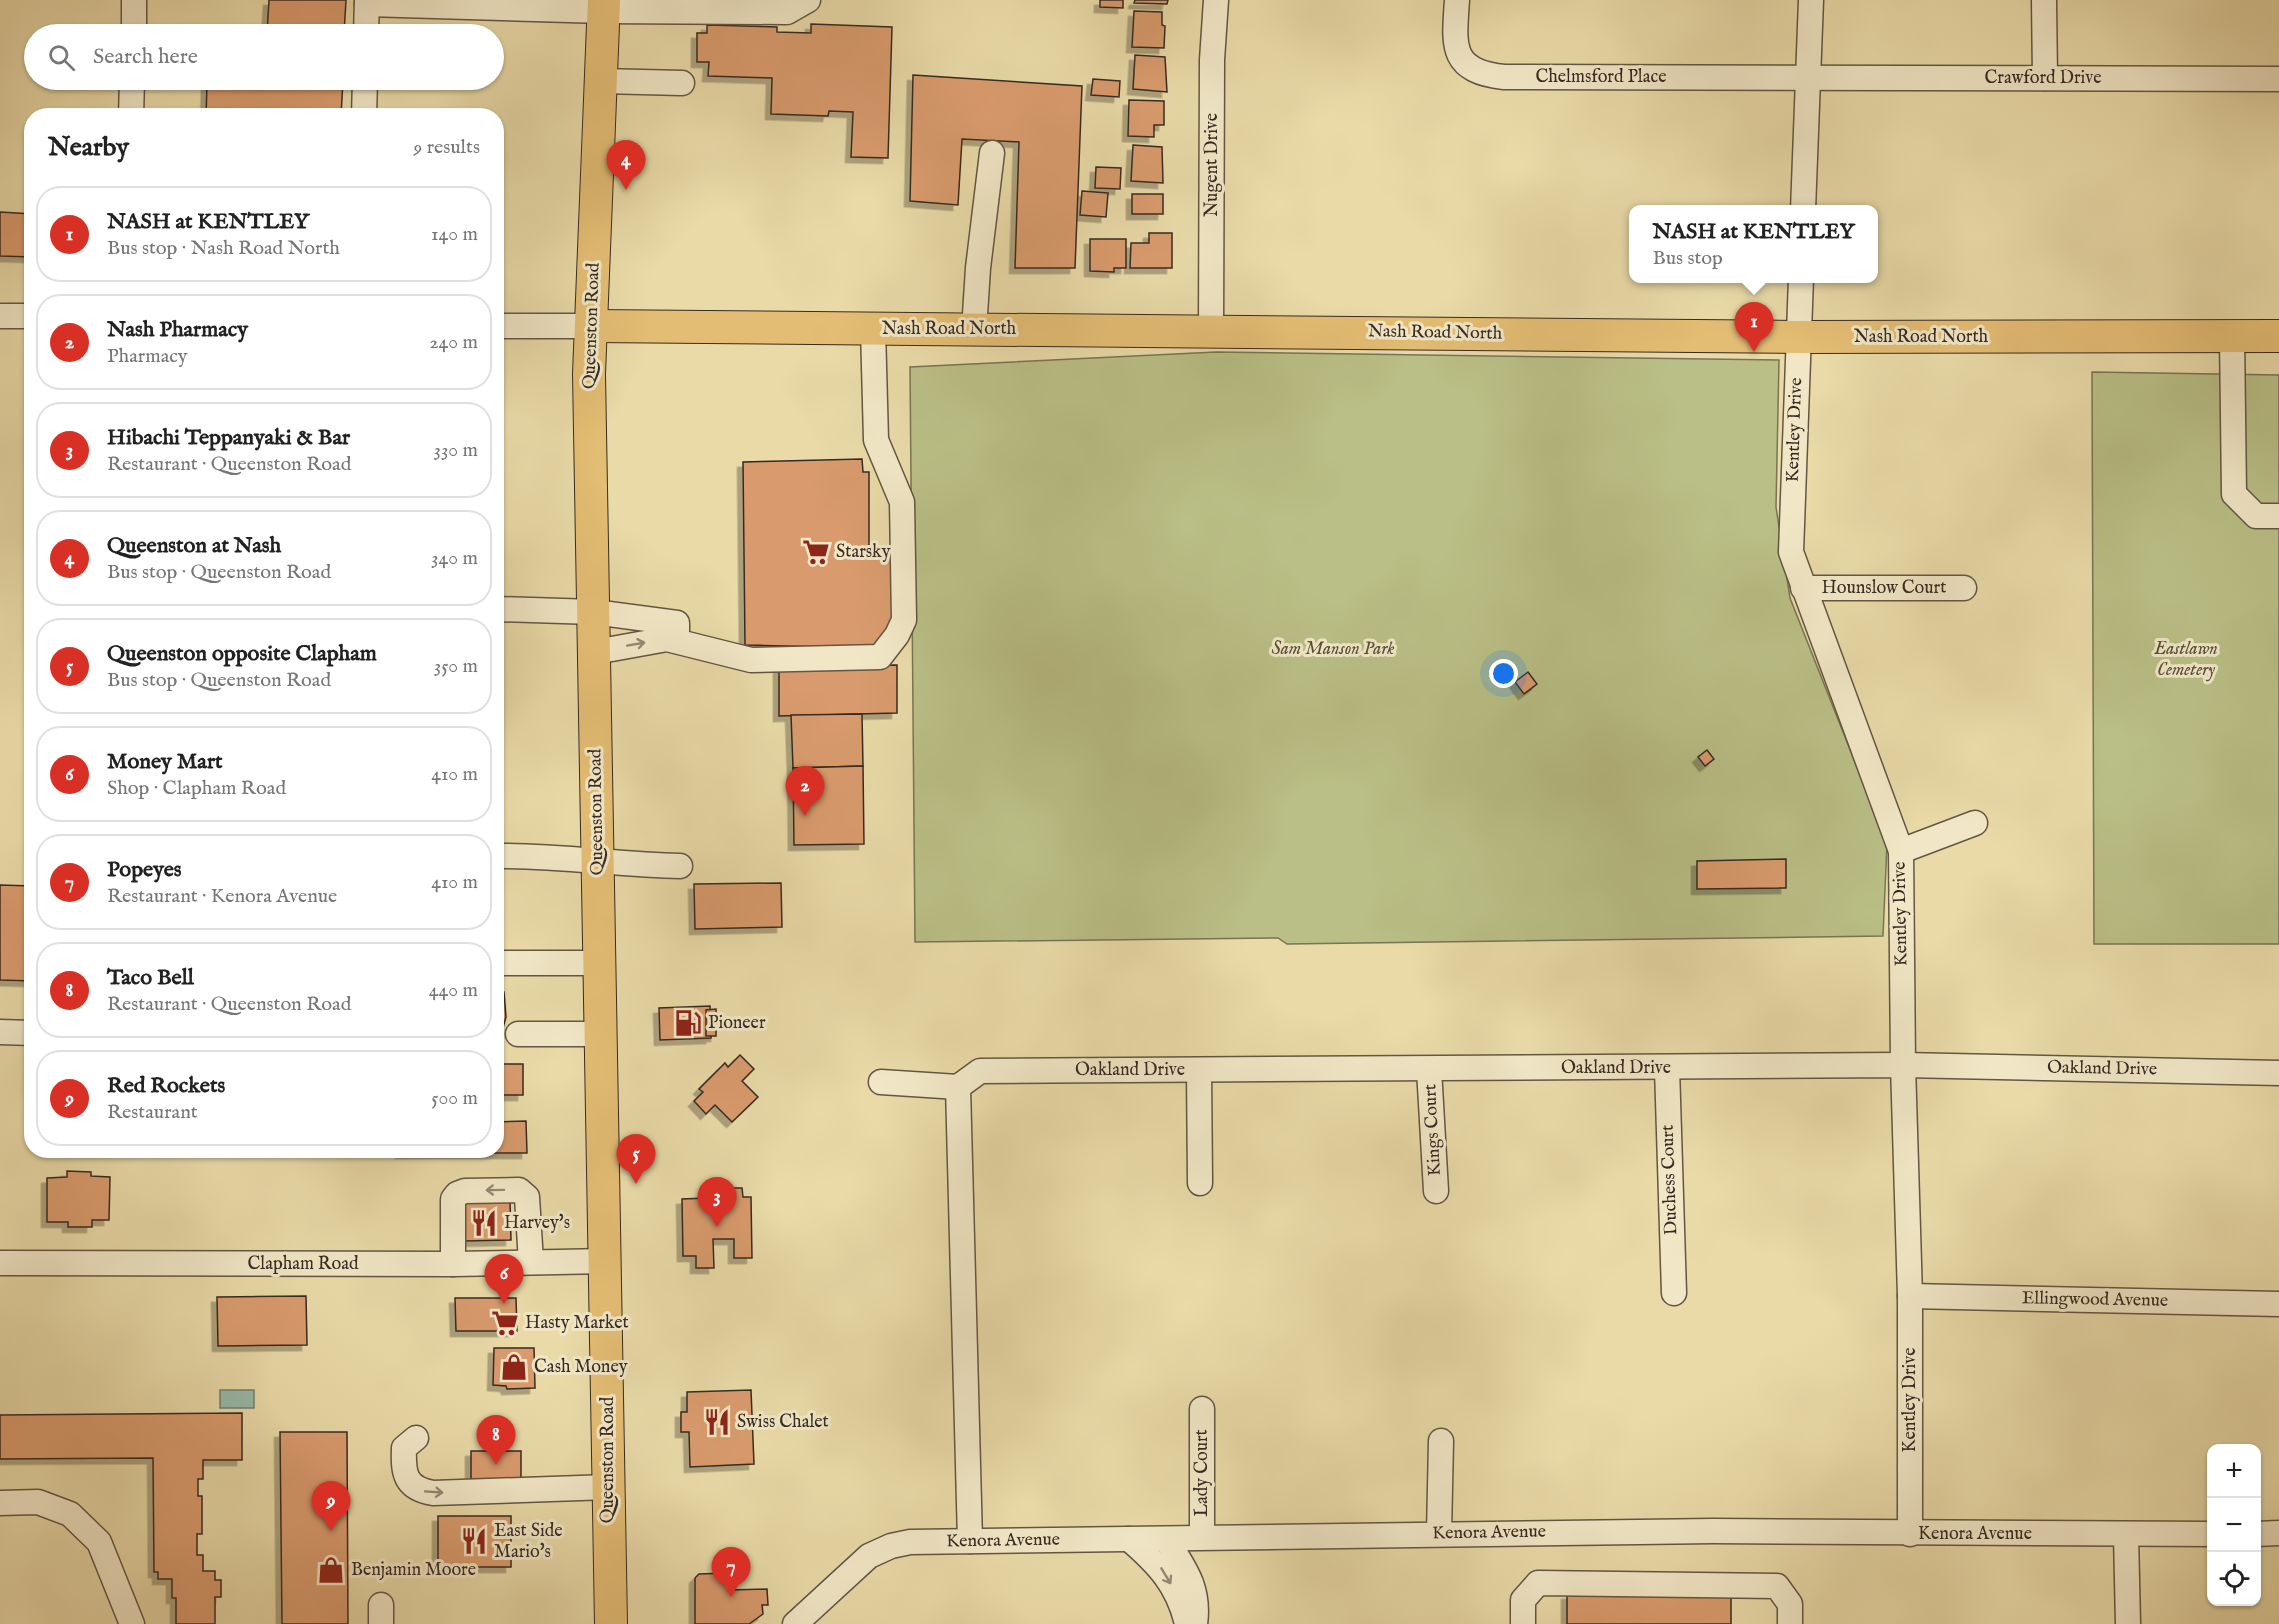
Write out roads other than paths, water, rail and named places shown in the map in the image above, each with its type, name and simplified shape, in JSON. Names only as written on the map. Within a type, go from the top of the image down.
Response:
[{"type":"main road","name":"Queenston Road","points":[[604,6],[590,374],[607,1261],[611,1624]]},
{"type":"main road","name":"Nash Road North","points":[[592,327],[1211,330],[1799,337],[2279,336]]},
{"type":"street","points":[[134,24],[135,0]]},
{"type":"street","points":[[366,24],[367,2],[788,12],[808,0]]},
{"type":"street","name":"Nugent Drive","points":[[1211,330],[1212,60],[1216,0]]},
{"type":"street","name":"Chelmsford Place","points":[[1457,0],[1454,44],[1467,66],[1482,75],[1806,79]]},
{"type":"street","points":[[1803,205],[1806,79],[1811,0]]},
{"type":"street","points":[[2044,0],[2045,78]]},
{"type":"street","name":"Crawford Drive","points":[[1806,79],[2279,80]]},
{"type":"street","points":[[600,81],[681,83]]},
{"type":"street","points":[[130,108],[131,90]]},
{"type":"street","points":[[364,108],[365,90]]},
{"type":"street","points":[[974,330],[978,268],[992,153]]},
{"type":"street","name":"Kentley Drive","points":[[1801,283],[1791,552],[1901,851],[1903,1065],[1910,1296],[1910,1534]]},
{"type":"street","points":[[0,316],[24,316]]},
{"type":"street","points":[[504,326],[592,327]]},
{"type":"street","points":[[504,609],[594,612],[677,631],[751,660],[880,657],[897,635],[904,621],[902,502],[876,440],[873,329]]},
{"type":"street","points":[[2232,336],[2235,494],[2256,516],[2279,516]]},
{"type":"street","name":"Hounslow Court","points":[[1803,588],[1964,588]]},
{"type":"street","points":[[595,652],[677,631]]},
{"type":"street","points":[[1901,851],[1975,823]]},
{"type":"street","points":[[504,856],[680,866]]},
{"type":"street","points":[[504,963],[601,963]]},
{"type":"street","points":[[0,1032],[24,1033]]},
{"type":"street","points":[[518,1034],[601,1034]]},
{"type":"street","name":"Oakland Drive","points":[[958,1087],[980,1071],[1903,1065],[2279,1073]]},
{"type":"street","name":"Duchess Court","points":[[1667,1068],[1674,1293]]},
{"type":"street","name":"Kings Court","points":[[1429,1069],[1436,1191]]},
{"type":"street","points":[[1199,1070],[1200,1183]]},
{"type":"street","points":[[881,1082],[958,1087],[970,1541]]},
{"type":"street","points":[[453,1264],[453,1199],[457,1194],[465,1191],[519,1190],[527,1197],[531,1262]]},
{"type":"street","name":"Clapham Road","points":[[0,1263],[453,1264],[607,1261]]},
{"type":"street","name":"Ellingwood Avenue","points":[[1910,1296],[2279,1304]]},
{"type":"street","name":"Lady Court","points":[[1202,1409],[1202,1537]]},
{"type":"street","points":[[416,1438],[404,1448],[403,1469],[418,1490],[433,1493],[609,1487]]},
{"type":"street","points":[[1439,1534],[1441,1442]]},
{"type":"street","points":[[0,1503],[38,1502],[70,1514],[99,1542],[132,1624]]},
{"type":"street","name":"Kenora Avenue","points":[[795,1624],[869,1556],[891,1546],[910,1542],[1713,1531],[2207,1534]]},
{"type":"street","points":[[2261,1534],[2279,1533]]},
{"type":"street","points":[[2126,1535],[2128,1624]]},
{"type":"street","points":[[1129,1539],[1160,1566],[1177,1594],[1187,1624]]},
{"type":"street","points":[[1166,1539],[1187,1572],[1197,1598],[1196,1624]]},
{"type":"street","points":[[1523,1624],[1523,1600],[1538,1583],[1777,1586],[1790,1604],[1790,1624]]},
{"type":"place","name":"Queenston at Nash","points":[[626,190]]},
{"type":"place","name":"NASH at KENTLEY","points":[[1754,352]]},
{"type":"place","name":"Starsky","points":[[816,552]]},
{"type":"place","name":"Nash Pharmacy","points":[[805,816]]},
{"type":"place","name":"Pioneer","points":[[688,1023]]},
{"type":"place","name":"Queenston opposite Clapham","points":[[636,1184]]},
{"type":"place","name":"Harvey's","points":[[484,1223]]},
{"type":"place","name":"Hibachi Teppanyaki & Bar","points":[[717,1227]]},
{"type":"place","name":"Money Mart","points":[[504,1304]]},
{"type":"place","name":"Hasty Market","points":[[505,1323]]},
{"type":"place","name":"Cash Money","points":[[514,1367]]},
{"type":"place","name":"Swiss Chalet","points":[[717,1422]]},
{"type":"place","name":"Taco Bell","points":[[496,1465]]},
{"type":"place","name":"Red Rockets","points":[[331,1531]]},
{"type":"place","name":"East Side Mario's","points":[[474,1541]]},
{"type":"place","name":"Benjamin Moore","points":[[331,1570]]},
{"type":"place","name":"Popeyes","points":[[731,1597]]},
{"type":"park label","name":"Sam Manson Park","points":[[1333,649]]},
{"type":"park label","name":"Eastlawn Cemetery","points":[[2186,659]]}]
